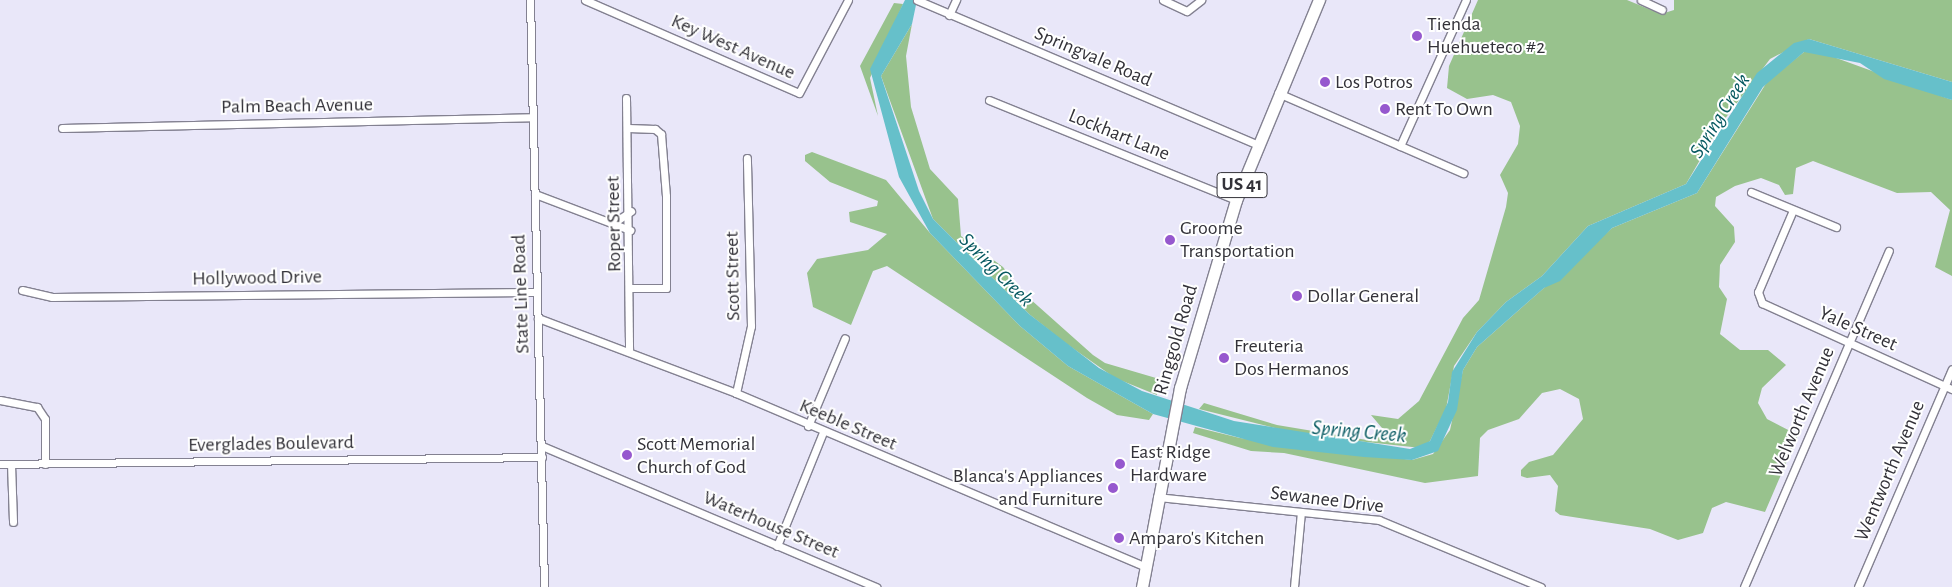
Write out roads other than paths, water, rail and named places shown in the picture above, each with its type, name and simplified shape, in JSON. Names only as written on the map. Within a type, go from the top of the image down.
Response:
[{"type":"main road","name":"Ringgold Road","points":[[1142,587],[1156,497],[1180,388],[1236,200],[1278,93],[1319,0]]},
{"type":"street","name":"State Line Road","points":[[530,0],[544,587]]},
{"type":"street","name":"Key West Avenue","points":[[585,0],[798,93],[848,0]]},
{"type":"street","points":[[949,15],[956,0]]},
{"type":"street","points":[[1163,0],[1187,11],[1201,0]]},
{"type":"street","points":[[1400,146],[1466,0]]},
{"type":"street","points":[[1641,0],[1662,10]]},
{"type":"street","name":"Springvale Road","points":[[918,1],[1257,144]]},
{"type":"street","points":[[1278,93],[1463,173]]},
{"type":"street","name":"Roper Street","points":[[626,98],[631,288],[629,350]]},
{"type":"street","name":"Lockhart Lane","points":[[989,100],[1236,200]]},
{"type":"street","name":"Palm Beach Avenue","points":[[62,128],[532,117]]},
{"type":"street","points":[[628,128],[655,129],[661,134],[666,196],[666,288],[631,288]]},
{"type":"street","name":"Scott Street","points":[[736,392],[751,326],[747,158]]},
{"type":"street","points":[[1751,192],[1836,227]]},
{"type":"street","points":[[535,194],[630,230]]},
{"type":"street","name":"Yale Street","points":[[1793,210],[1758,292],[1762,303],[1952,389]]},
{"type":"street","points":[[612,224],[630,211]]},
{"type":"street","name":"Welworth Avenue","points":[[1744,587],[1889,251]]},
{"type":"street","name":"Hollywood Drive","points":[[22,290],[52,297],[536,292]]},
{"type":"street","name":"Keeble Street","points":[[538,318],[629,350],[736,392],[808,426],[1144,566]]},
{"type":"street","points":[[808,426],[845,338]]},
{"type":"street","name":"Wentworth Avenue","points":[[1858,587],[1952,369]]},
{"type":"street","points":[[0,400],[37,406],[45,419],[45,464]]},
{"type":"street","points":[[777,546],[823,432]]},
{"type":"street","name":"Waterhouse Street","points":[[542,446],[876,587]]},
{"type":"street","name":"Everglades Boulevard","points":[[0,464],[542,457]]},
{"type":"street","points":[[11,464],[13,522]]},
{"type":"street","name":"Sewanee Drive","points":[[1156,497],[1379,520],[1541,587]]},
{"type":"street","points":[[1294,587],[1301,512]]},
{"type":"water","points":[[905,0],[917,0],[912,24],[881,76],[919,191],[933,219],[1029,314],[1099,368],[1142,391],[1234,421],[1410,449],[1430,441],[1448,402],[1452,372],[1477,332],[1506,302],[1542,276],[1588,226],[1686,184],[1757,73],[1794,43],[1809,39],[1952,82],[1952,100],[1884,79],[1860,63],[1804,52],[1763,87],[1697,193],[1612,228],[1560,281],[1544,288],[1477,347],[1463,370],[1457,410],[1438,451],[1412,460],[1364,457],[1273,447],[1153,414],[1068,366],[1020,326],[930,233],[899,177],[870,69]]},
{"type":"place","name":"Tienda Huehueteco #2","points":[[1417,36]]},
{"type":"place","name":"Los Potros","points":[[1325,82]]},
{"type":"place","name":"Rent To Own","points":[[1385,109]]},
{"type":"place","name":"Groome Transportation","points":[[1170,240]]},
{"type":"place","name":"Dollar General","points":[[1297,296]]},
{"type":"place","name":"Freuteria Dos Hermanos","points":[[1224,358]]},
{"type":"place","name":"Scott Memorial Church of God","points":[[627,455]]},
{"type":"place","name":"East Ridge Hardware","points":[[1120,464]]},
{"type":"place","name":"Blanca's Appliances and Furniture","points":[[1113,488]]},
{"type":"place","name":"Amparo's Kitchen","points":[[1119,538]]},
{"type":"water label","name":"Spring Creek","points":[[1720,116]]},
{"type":"water label","name":"Spring Creek","points":[[996,270]]},
{"type":"water label","name":"Spring Creek","points":[[1359,432]]}]
